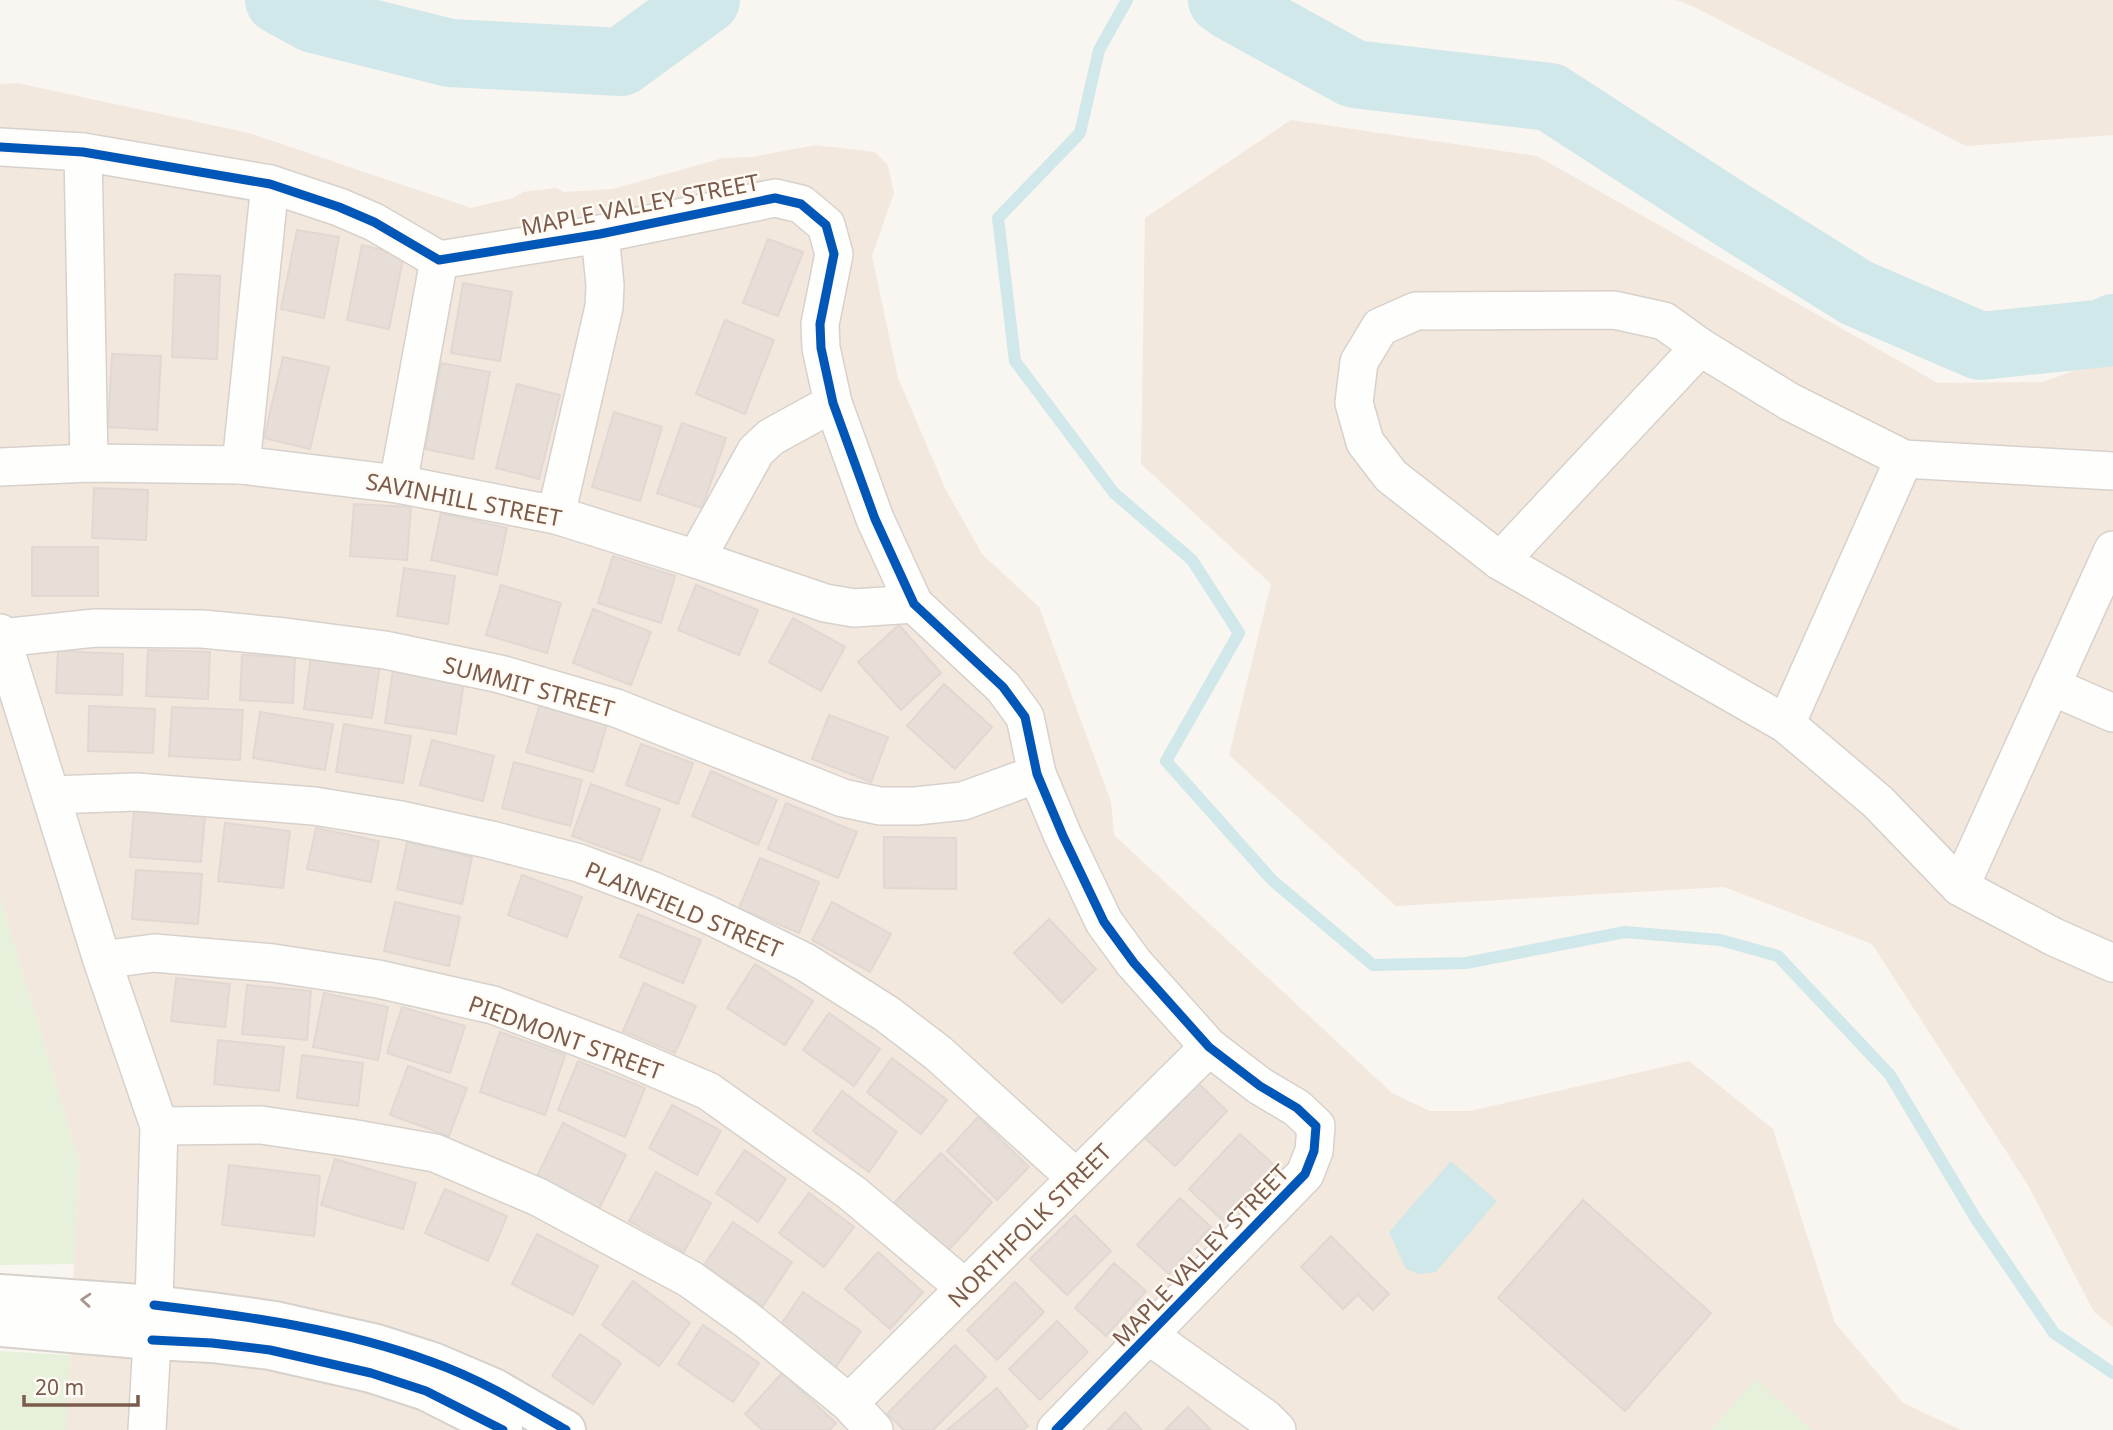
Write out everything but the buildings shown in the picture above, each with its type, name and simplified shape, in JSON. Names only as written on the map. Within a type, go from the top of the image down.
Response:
[{"type":"street","points":[[0,147],[83,152],[270,184],[374,222],[439,260],[398,484]]},
{"type":"street","points":[[83,152],[89,463]]},
{"type":"street","points":[[241,464],[270,184]]},
{"type":"street","name":"MAPLE VALLEY STREET","points":[[439,260],[600,234],[775,198],[801,204],[826,225],[834,254],[820,324],[821,348],[833,403],[875,519],[914,604],[1003,687],[1025,717],[1038,774],[1084,883],[1104,922],[1134,963],[1209,1046],[1261,1086],[1297,1108],[1315,1126],[1314,1151],[1306,1174],[1056,1430]]},
{"type":"street","points":[[556,515],[604,307],[605,285],[600,234]]},
{"type":"street","points":[[2113,471],[1904,459],[1790,402],[1664,321],[1614,310],[1416,311],[1380,327],[1359,362],[1354,403],[1365,442],[1391,476],[1500,561],[1786,724],[1878,802],[1961,887],[2054,937],[2113,963]]},
{"type":"street","points":[[1500,561],[1700,346]]},
{"type":"street","points":[[696,559],[756,451],[771,437],[833,403]]},
{"type":"street","points":[[1786,724],[1904,459]]},
{"type":"street","name":"SAVINHILL STREET","points":[[0,467],[89,463],[241,464],[398,484],[556,515],[696,559],[825,604],[854,608],[914,604]]},
{"type":"street","points":[[1961,887],[2113,550]]},
{"type":"street","name":"SUMMIT STREET","points":[[1,636],[95,628],[202,629],[385,650],[500,674],[616,708],[843,798],[880,806],[963,802],[1038,774]]},
{"type":"street","points":[[1,636],[102,960],[159,1126],[147,1430]]},
{"type":"street","points":[[2051,686],[2113,713]]},
{"type":"street","name":"PLAINFIELD STREET","points":[[52,795],[136,792],[314,806],[401,820],[579,863],[709,915],[805,962],[887,1014],[938,1053],[1076,1178]]},
{"type":"street","name":"PIEDMONT STREET","points":[[102,960],[154,953],[273,963],[378,979],[493,1005],[615,1051],[708,1091],[852,1192],[965,1288]]},
{"type":"street","name":"NORTHFOLK STREET","points":[[849,1403],[1209,1046]]},
{"type":"street","points":[[159,1126],[261,1125],[435,1153],[538,1197],[690,1279],[747,1320],[849,1403],[874,1430]]},
{"type":"street","points":[[0,1294],[153,1322],[212,1343],[270,1350],[370,1373],[426,1391],[503,1430]]},
{"type":"street","points":[[0,1328],[153,1322],[275,1321],[377,1344],[433,1362],[494,1388],[566,1430]]},
{"type":"street","points":[[1148,1335],[1265,1418],[1277,1430]]},
{"type":"shaded area","points":[[1676,0],[2113,0],[2113,135],[1966,146]]},
{"type":"shaded area","points":[[17,83],[249,133],[471,208],[513,198],[523,192],[556,188],[564,192],[613,189],[723,158],[753,157],[815,145],[875,152],[888,165],[894,193],[872,256],[898,378],[945,488],[982,554],[1039,607],[1111,802],[1114,835],[1392,1093],[1430,1111],[1470,1111],[1689,1061],[1773,1129],[1835,1323],[1903,1403],[1961,1430],[66,1430],[79,1161],[0,897],[0,84]]},
{"type":"shaded area","points":[[1291,120],[1537,156],[1938,383],[2043,382],[2113,356],[2113,1327],[2094,1312],[2028,1185],[1872,944],[1724,887],[1396,906],[1229,755],[1271,584],[1141,464],[1145,218]]},
{"type":"green space","points":[[0,897],[79,1161],[74,1264],[0,1265]]},
{"type":"green space","points":[[0,1351],[70,1355],[66,1430],[0,1430]]},
{"type":"green space","points":[[1756,1379],[1812,1430],[1711,1430]]},
{"type":"water","points":[[1451,1161],[1497,1201],[1436,1272],[1418,1274],[1406,1269],[1389,1232]]},
{"type":"waterway","points":[[279,0],[314,19],[450,53],[621,62],[706,0]]},
{"type":"waterway","points":[[1127,0],[1099,50],[1080,133],[998,218],[1015,361],[1114,493],[1192,560],[1239,633],[1166,761],[1272,880],[1373,965],[1466,963],[1625,932],[1720,940],[1778,956],[1890,1075],[1976,1219],[2054,1333],[2113,1373]]},
{"type":"waterway","points":[[1222,0],[1354,74],[1550,97],[1857,293],[1980,346],[2106,333],[2113,328]]},
{"type":"cycle path","points":[[0,147],[83,152],[270,184],[374,222],[439,260],[600,234],[775,198],[801,204],[826,225],[834,254],[820,324],[821,348],[833,403],[875,519],[914,604],[1003,687],[1025,717],[1037,774],[1063,836],[1104,922],[1134,963],[1209,1047],[1260,1086],[1297,1108],[1316,1126],[1314,1151],[1305,1174],[1056,1430]]},
{"type":"cycle path","points":[[154,1305],[295,1325],[398,1351],[467,1376],[566,1430]]},
{"type":"cycle path","points":[[152,1340],[270,1350],[371,1373],[426,1391],[503,1430]]}]
